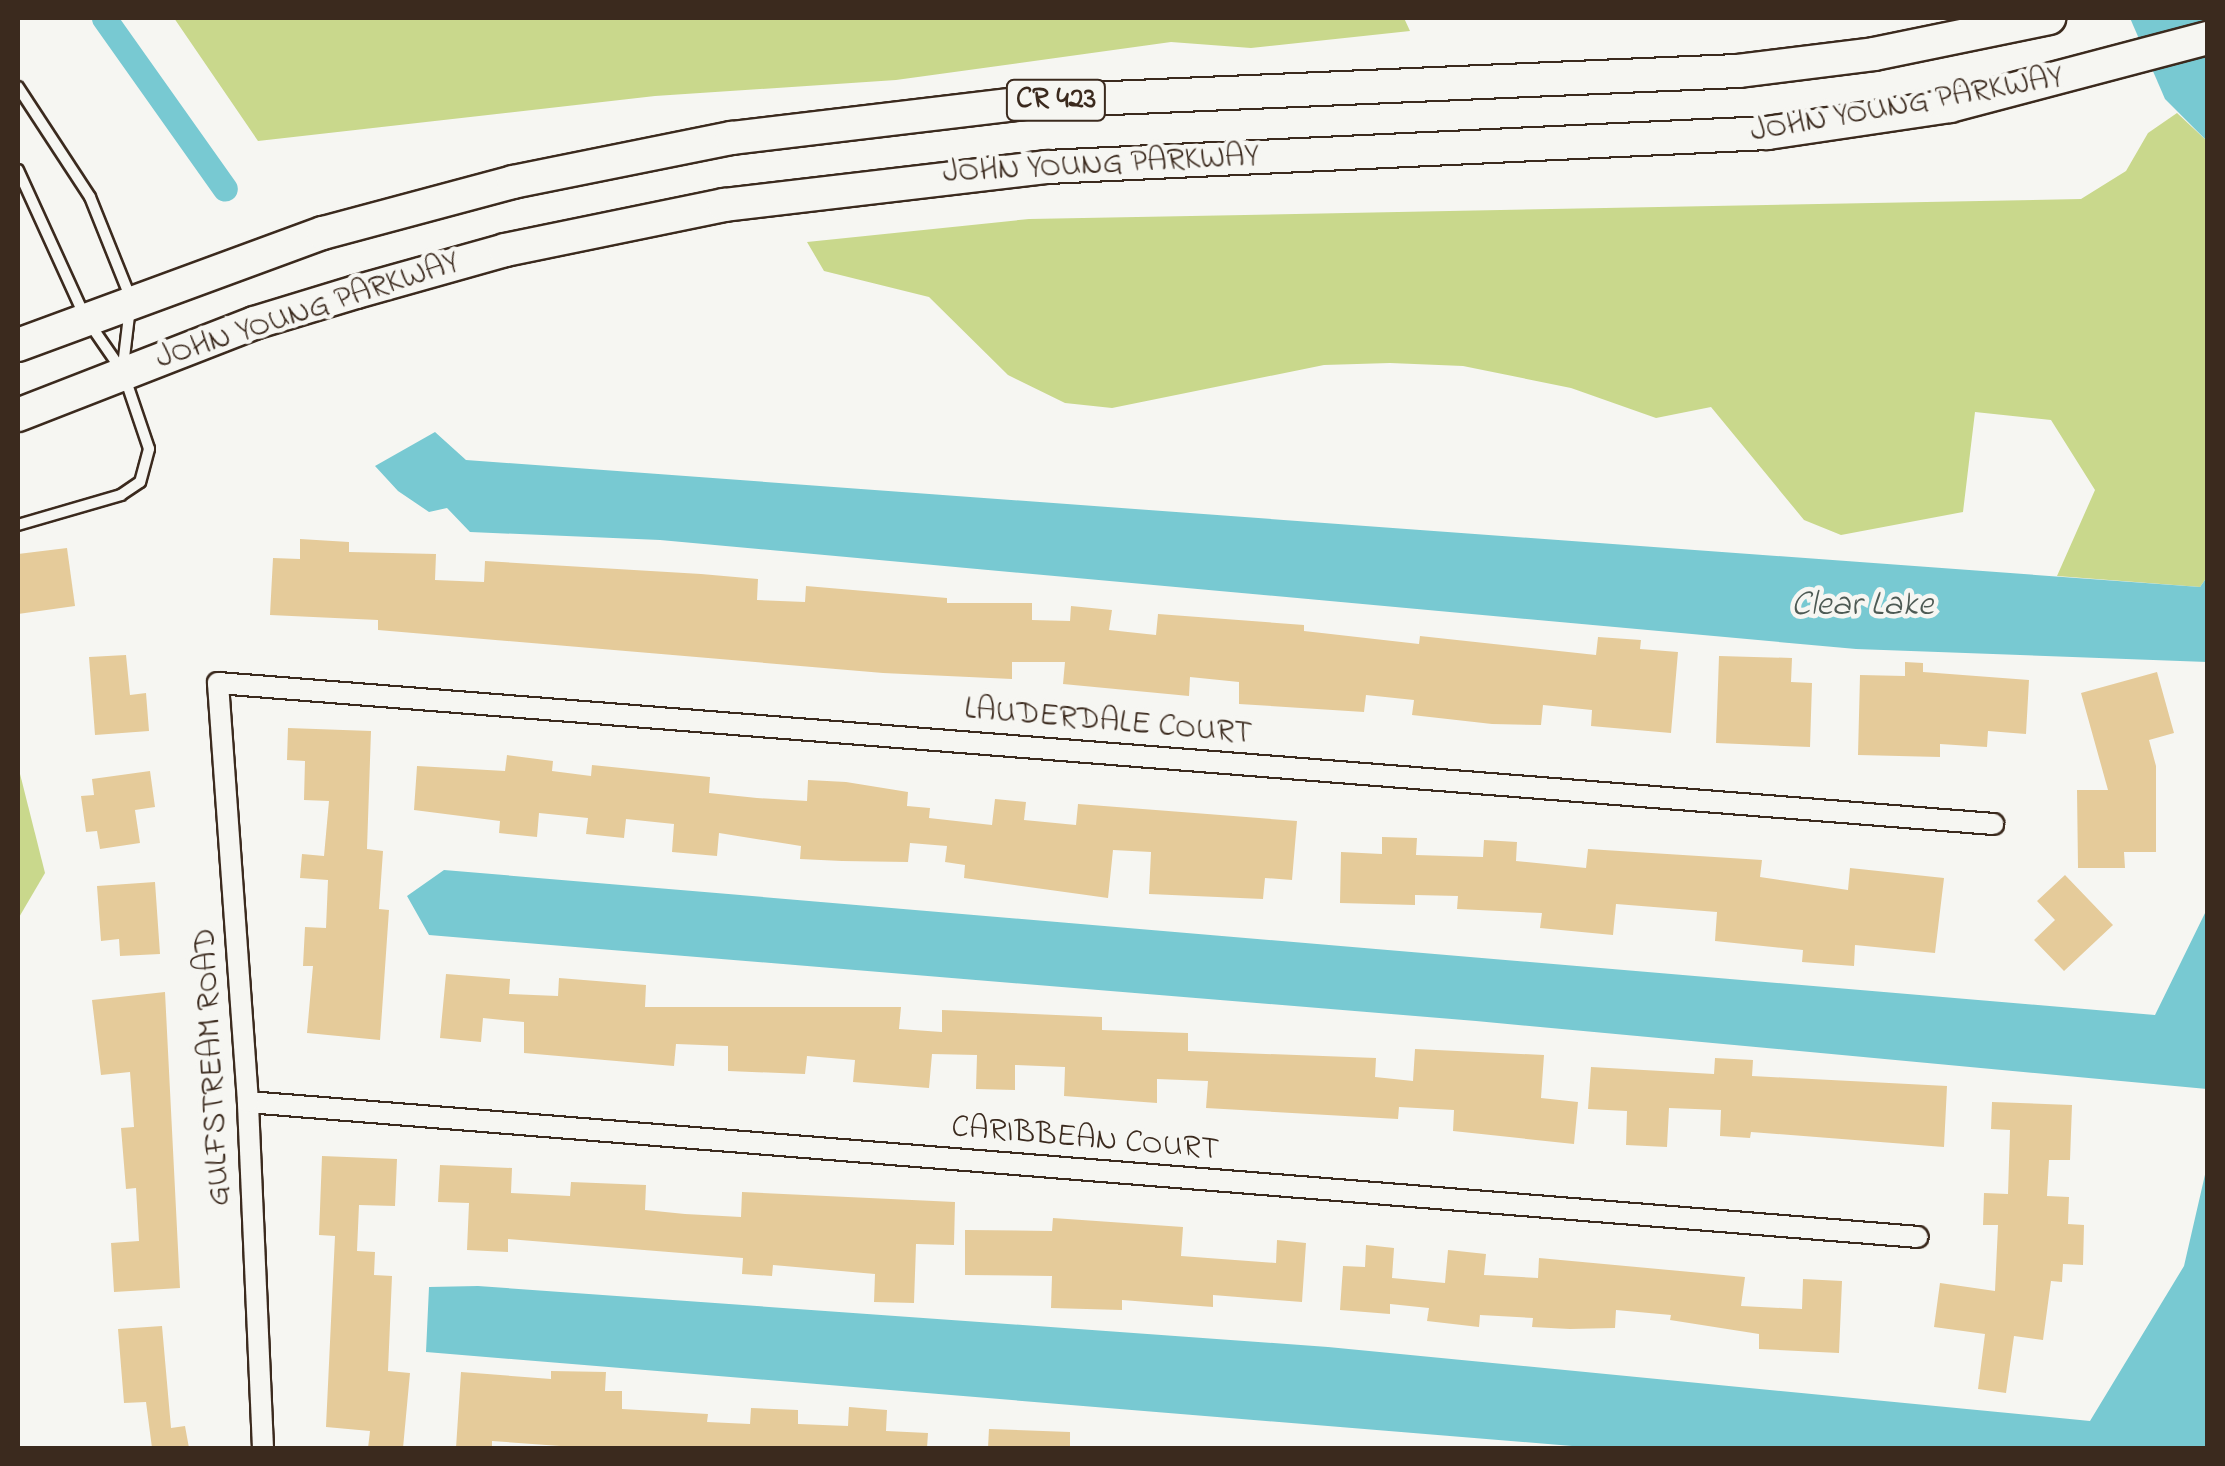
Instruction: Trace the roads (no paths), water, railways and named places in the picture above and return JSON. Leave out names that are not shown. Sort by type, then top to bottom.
[{"type":"main road","name":"JOHN YOUNG PARKWAY","points":[[18,345],[132,300],[323,234],[513,182],[824,124],[1042,101],[1738,72],[1874,54],[2048,18]]},
{"type":"main road","name":"JOHN YOUNG PARKWAY","points":[[18,415],[254,323],[505,250],[822,189],[1047,166],[1767,134],[1950,106],[2085,75],[2208,38]]},
{"type":"street","name":"LAUDERDALE COURT","points":[[218,682],[1993,824]]},
{"type":"street","name":"GULFSTREAM ROAD","points":[[218,682],[248,1102],[263,1448]]},
{"type":"street","name":"CARIBBEAN COURT","points":[[248,1102],[1918,1237]]},
{"type":"lane","points":[[18,88],[90,197],[132,300],[122,372]]},
{"type":"lane","points":[[18,170],[86,317],[122,372],[149,449],[140,482],[121,494],[18,525]]},
{"type":"water","points":[[2130,18],[2207,18],[2207,141],[2165,99]]},
{"type":"water","name":"Clear Lake","points":[[435,432],[466,460],[2200,587],[2207,577],[2207,662],[1856,649],[660,540],[470,532],[447,508],[429,512],[398,491],[375,466]]},
{"type":"water","points":[[444,870],[2155,1015],[2207,909],[2207,1089],[1476,1021],[429,935],[407,896]]},
{"type":"water","points":[[2207,1166],[2207,1448],[1596,1448],[426,1352],[429,1287],[478,1286],[1328,1347],[2090,1421],[2184,1266]]},
{"type":"waterway","points":[[104,18],[225,189]]}]
